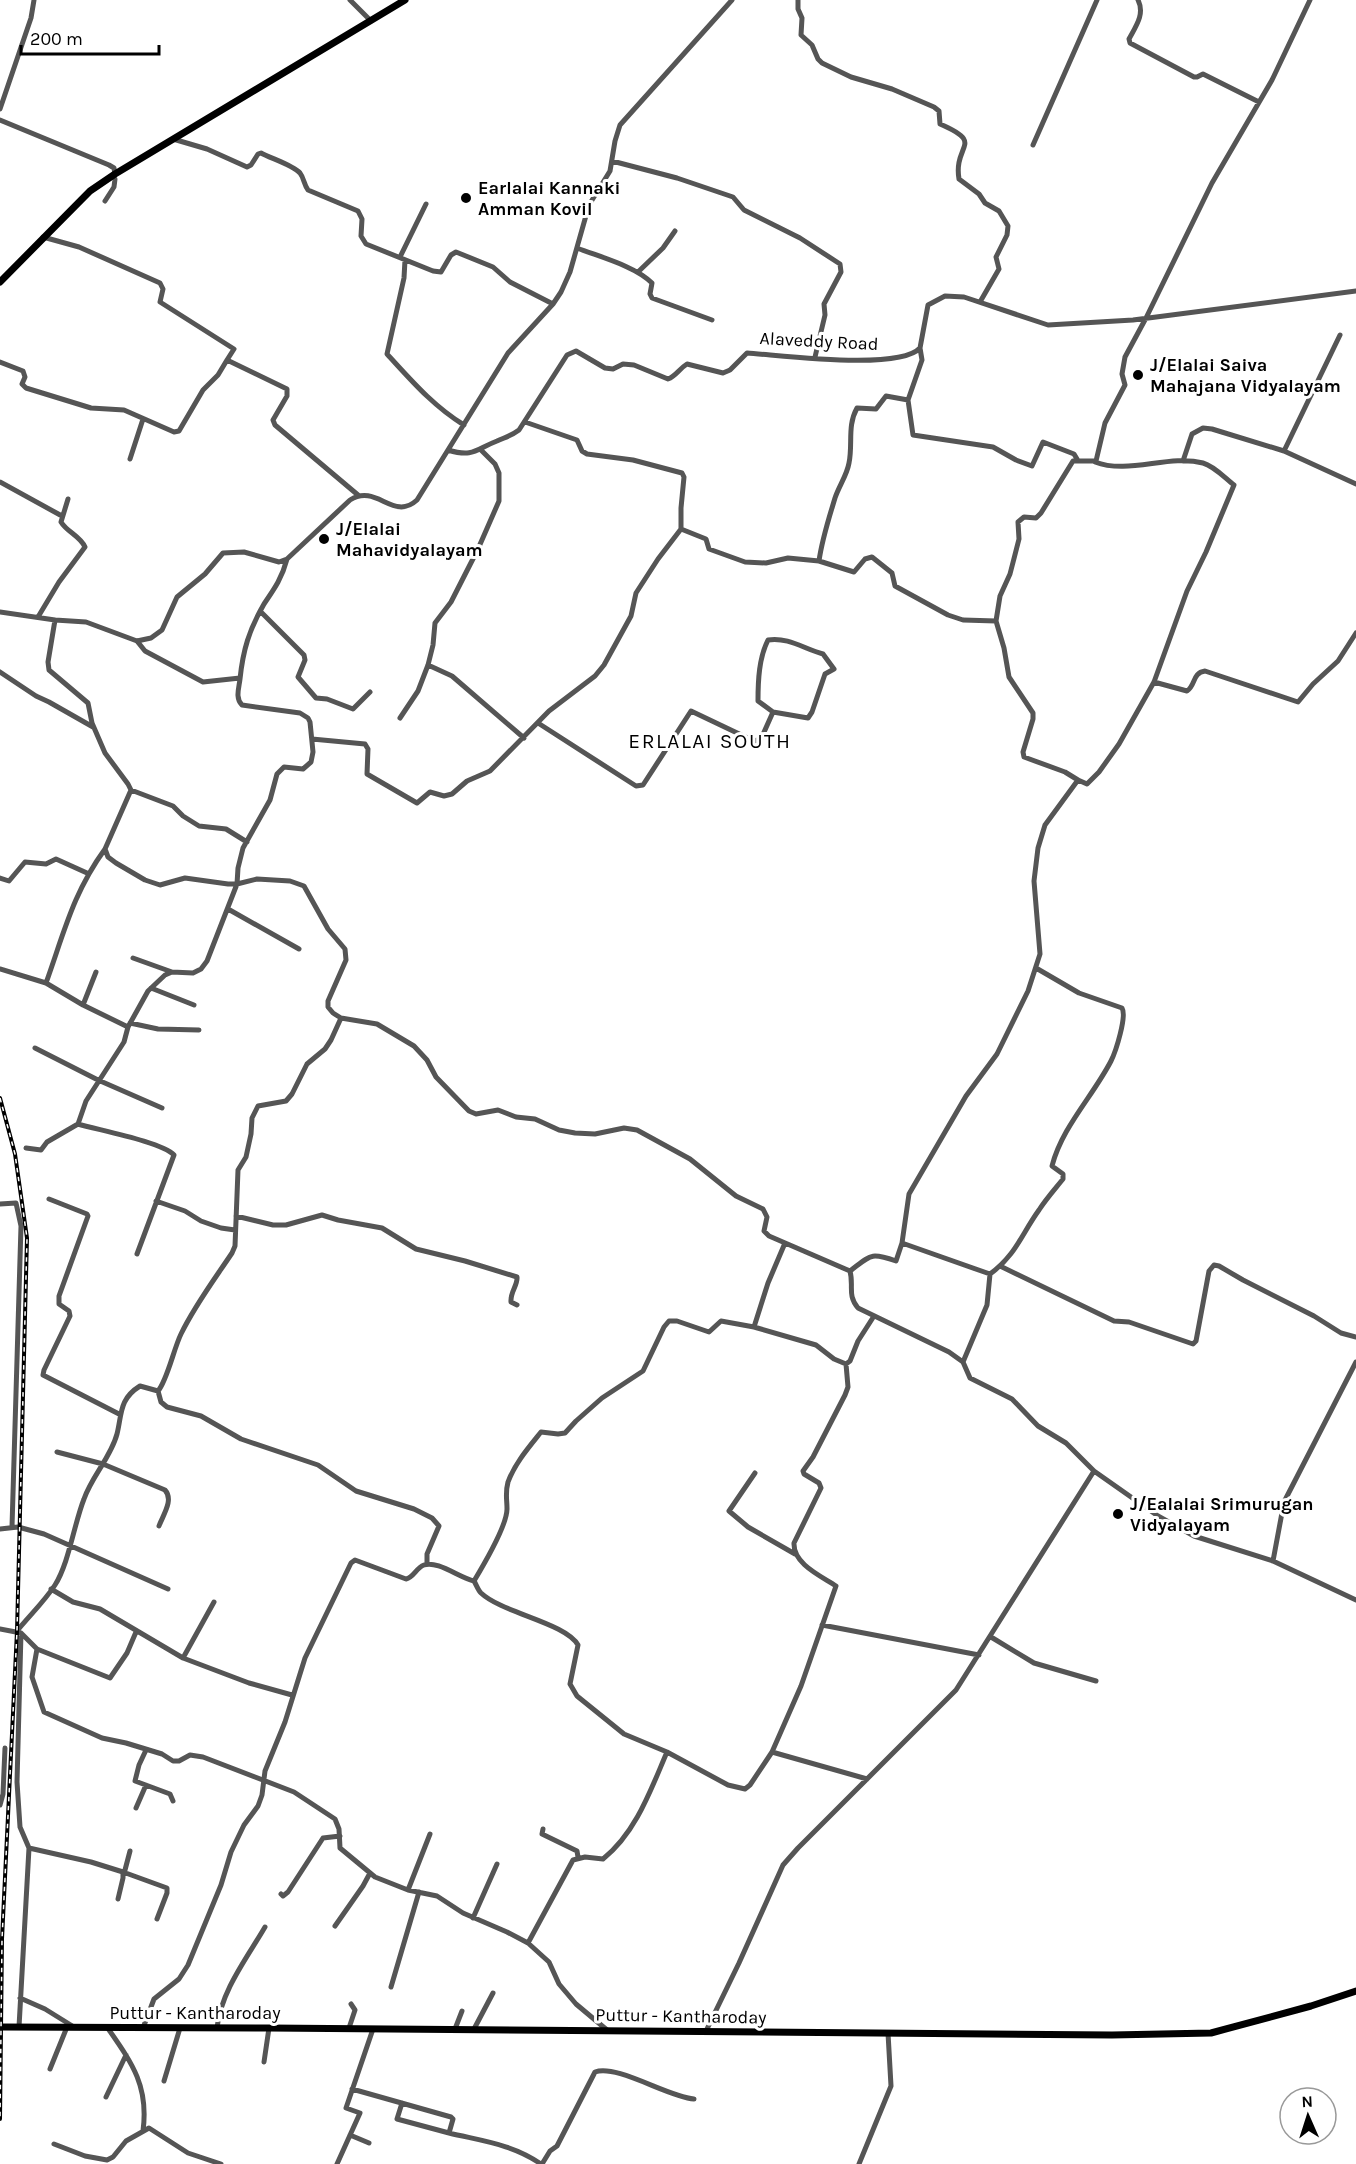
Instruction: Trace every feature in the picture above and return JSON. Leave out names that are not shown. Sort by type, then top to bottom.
[{"type":"main road","points":[[0,282],[90,191],[405,0]]},
{"type":"main road","name":"Puttur - Kantharoday","points":[[0,2027],[1112,2035],[1211,2033],[1311,2006],[1356,1991]]},
{"type":"street","points":[[0,109],[31,18],[34,0]]},
{"type":"street","points":[[350,0],[371,21]]},
{"type":"street","points":[[2,611],[55,620],[86,622],[137,640],[151,638],[162,630],[174,600],[205,574],[223,554],[244,552],[279,562],[287,559],[358,495],[367,495],[405,508],[417,500],[508,353],[553,304],[570,272],[589,205],[606,180],[620,125],[732,0]]},
{"type":"street","points":[[798,0],[798,9],[802,18],[801,35],[812,45],[822,63],[851,77],[892,89],[933,107],[939,111],[940,124],[964,137],[966,143],[957,169],[959,180],[979,194],[985,203],[999,211],[1008,226],[1007,235],[996,257],[999,269],[980,302]]},
{"type":"street","points":[[1033,146],[1097,0]]},
{"type":"street","points":[[1138,0],[1141,6],[1139,21],[1129,39],[1130,44],[1194,77],[1203,74],[1259,102]]},
{"type":"street","points":[[1095,462],[1105,423],[1125,385],[1122,374],[1125,357],[1212,183],[1272,80],[1310,0]]},
{"type":"street","points":[[0,120],[114,168],[115,183],[105,201]]},
{"type":"street","points":[[173,139],[207,149],[247,167],[261,153],[296,170],[302,175],[303,184],[308,190],[358,211],[362,219],[361,236],[366,244],[432,271],[441,272],[451,255],[456,252],[487,264],[500,271],[510,282],[553,304]]},
{"type":"street","points":[[612,161],[677,178],[733,197],[740,207],[801,238],[840,264],[841,272],[824,304],[825,315],[815,357]]},
{"type":"street","points":[[426,204],[402,259],[404,278],[387,354],[427,398],[448,416],[464,425]]},
{"type":"street","points":[[638,272],[663,248],[675,231]]},
{"type":"street","points":[[0,362],[23,371],[25,377],[22,384],[26,388],[91,408],[123,410],[174,432],[179,430],[203,390],[218,375],[234,349],[160,302],[163,289],[160,283],[79,247],[43,237]]},
{"type":"street","points":[[577,248],[638,272],[652,283],[650,294],[652,298],[712,320]]},
{"type":"street","points":[[1077,459],[1074,454],[1043,442],[1032,466],[993,447],[913,435],[908,400],[922,360],[920,348],[928,305],[945,296],[964,297],[1048,325],[1184,315],[1356,291]]},
{"type":"street","points":[[1284,451],[1340,335]]},
{"type":"street","name":"Alaveddy Road","points":[[448,450],[471,453],[510,437],[525,422],[567,355],[576,351],[605,368],[613,369],[622,364],[634,365],[668,380],[675,377],[680,368],[687,364],[723,373],[730,370],[747,353],[868,361],[899,358],[916,352],[920,348]]},
{"type":"street","points":[[227,360],[287,389],[287,396],[273,420],[275,425],[358,495]]},
{"type":"street","points":[[819,561],[821,544],[835,498],[849,464],[852,416],[856,408],[876,409],[886,396],[908,400]]},
{"type":"street","points":[[130,459],[143,419]]},
{"type":"street","points":[[312,739],[365,744],[368,749],[367,774],[417,802],[430,792],[444,796],[452,794],[467,781],[490,771],[549,711],[595,676],[604,665],[631,616],[636,593],[663,551],[681,529],[684,477],[682,473],[633,460],[587,454],[582,452],[577,440],[525,422]]},
{"type":"street","points":[[1183,460],[1192,434],[1203,428],[1212,429],[1284,451],[1356,484]]},
{"type":"street","points":[[400,718],[418,691],[428,665],[435,623],[452,602],[499,501],[499,473],[495,464],[481,450]]},
{"type":"street","points":[[1077,459],[1095,462],[1108,466],[1183,460],[1206,464],[1234,485],[1187,591],[1154,682],[1119,744],[1100,772],[1087,783],[1024,756],[1033,713],[1009,677],[996,621],[1000,596],[1010,574],[1019,539],[1018,522],[1024,517],[1036,518],[1041,513],[1073,461],[1077,459]]},
{"type":"street","points":[[0,482],[62,516]]},
{"type":"street","points":[[38,617],[59,582],[85,547],[81,540],[61,522],[68,499]]},
{"type":"street","points":[[681,529],[706,540],[709,549],[746,562],[766,563],[788,558],[819,561],[854,572],[865,559],[872,557],[892,573],[895,586],[948,615],[963,620],[996,621]]},
{"type":"street","points":[[133,958],[172,972],[193,973],[201,969],[207,961],[237,884],[240,857],[270,800],[279,770],[284,767],[303,769],[311,762],[313,752],[308,718],[300,713],[242,705],[237,697],[243,652],[261,612],[282,576],[287,559]]},
{"type":"street","points":[[261,612],[304,655],[305,660],[298,677],[316,699],[327,699],[352,709],[370,692]]},
{"type":"street","points":[[46,983],[63,928],[87,873],[105,849],[130,790],[105,753],[93,727],[88,703],[49,670],[48,662],[55,620]]},
{"type":"street","points":[[1154,682],[1187,691],[1196,675],[1205,671],[1298,702],[1313,684],[1338,661],[1356,633]]},
{"type":"street","points":[[768,639],[800,644],[823,654],[834,669],[825,674],[808,718],[773,712],[758,700],[760,664],[768,639]]},
{"type":"street","points":[[137,640],[145,651],[203,682],[240,678]]},
{"type":"street","points":[[428,665],[452,676],[524,738]]},
{"type":"street","points":[[0,672],[36,696],[93,727]]},
{"type":"street","points":[[538,723],[614,773],[639,786],[643,785],[691,711],[754,741],[761,739],[773,712]]},
{"type":"street","points":[[850,1272],[869,1256],[879,1255],[896,1261],[902,1243],[909,1194],[966,1096],[998,1054],[1028,991],[1040,954],[1034,880],[1038,848],[1045,825],[1078,780]]},
{"type":"street","points":[[130,790],[173,806],[183,816],[199,826],[226,829],[247,842]]},
{"type":"street","points":[[105,849],[108,857],[116,863],[145,880],[160,885],[184,878],[237,884],[257,879],[290,881],[304,886],[328,929],[347,953],[328,1001],[328,1007],[341,1018],[377,1024],[414,1046],[427,1060],[436,1077],[469,1111],[476,1114],[498,1110],[516,1117],[535,1119],[559,1130],[575,1133],[595,1134],[624,1128],[637,1130],[690,1159],[736,1196],[763,1209],[767,1217],[764,1231],[785,1244],[850,1272]]},
{"type":"street","points":[[0,878],[9,881],[25,862],[46,864],[56,859],[87,873]]},
{"type":"street","points":[[228,909],[299,950]]},
{"type":"street","points":[[963,1362],[987,1305],[990,1274],[1015,1250],[1039,1209],[1063,1179],[1063,1174],[1052,1166],[1055,1155],[1112,1059],[1125,1015],[1122,1008],[1079,993],[1035,968]]},
{"type":"street","points":[[0,969],[46,983],[83,1005],[129,1025],[158,1029],[198,1030]]},
{"type":"street","points":[[83,1005],[96,972]]},
{"type":"street","points":[[26,1148],[41,1149],[47,1142],[78,1124],[86,1101],[124,1042],[129,1025],[151,988],[172,972]]},
{"type":"street","points":[[151,988],[194,1005]]},
{"type":"street","points":[[158,1391],[163,1386],[172,1353],[181,1334],[235,1246],[238,1170],[246,1157],[252,1118],[258,1106],[286,1101],[307,1064],[325,1049],[331,1040],[341,1018]]},
{"type":"street","points":[[35,1048],[98,1080],[162,1108]]},
{"type":"street","points":[[78,1124],[158,1145],[174,1155],[137,1254]]},
{"type":"street","points":[[49,1199],[88,1216],[58,1302],[61,1307],[69,1311],[70,1316],[43,1375],[119,1414]]},
{"type":"street","points":[[156,1201],[185,1211],[201,1221],[236,1230]]},
{"type":"street","points":[[0,1204],[16,1203],[21,1226],[12,1527]]},
{"type":"street","points":[[236,1216],[286,1225],[322,1215],[382,1228],[416,1249],[517,1277],[517,1283],[511,1295],[512,1302],[517,1305]]},
{"type":"street","points":[[902,1243],[990,1274]]},
{"type":"street","points":[[754,1327],[768,1283],[785,1244]]},
{"type":"street","points":[[1000,1266],[1114,1321],[1129,1322],[1193,1344],[1196,1341],[1209,1271],[1214,1265],[1314,1316],[1341,1333],[1356,1337]]},
{"type":"street","points":[[850,1272],[852,1279],[850,1295],[852,1302],[858,1308],[949,1352],[963,1362],[970,1378],[1012,1400],[1038,1426],[1065,1443],[1094,1471],[1158,1516],[1194,1536],[1273,1561],[1356,1600]]},
{"type":"street","points":[[795,1554],[794,1543],[821,1488],[819,1483],[803,1471],[813,1457],[848,1387],[846,1364],[874,1316]]},
{"type":"street","points":[[474,1581],[504,1520],[507,1509],[505,1494],[508,1481],[541,1432],[565,1433],[602,1398],[643,1371],[669,1321],[677,1321],[709,1332],[721,1321],[754,1327],[816,1345],[834,1359],[846,1364]]},
{"type":"street","points":[[1273,1561],[1284,1503],[1356,1362]]},
{"type":"street","points":[[19,2027],[29,1848],[20,1827],[17,1782],[19,1632],[55,1584],[84,1498],[117,1434],[119,1414],[128,1397],[140,1386],[158,1391]]},
{"type":"street","points":[[158,1391],[161,1402],[166,1407],[201,1416],[241,1438],[318,1466],[356,1491],[414,1509],[432,1518],[439,1526],[427,1554],[427,1564]]},
{"type":"street","points":[[57,1452],[103,1464],[165,1490],[170,1499],[159,1526]]},
{"type":"street","points":[[706,2031],[783,1865],[956,1690],[1094,1471]]},
{"type":"street","points":[[143,2028],[154,1999],[179,1979],[188,1965],[221,1885],[231,1852],[244,1825],[258,1806],[262,1795],[262,1780],[285,1722],[305,1658],[351,1563],[355,1560],[406,1579],[411,1578],[420,1566],[427,1564],[444,1568],[464,1579],[474,1581],[481,1593],[509,1608],[575,1638],[578,1645],[570,1684],[577,1696],[624,1734],[667,1752],[728,1785],[745,1789],[772,1752],[801,1686],[836,1586],[801,1562],[795,1554],[748,1527],[729,1511],[755,1473]]},
{"type":"street","points":[[0,1529],[12,1527],[44,1534],[168,1589]]},
{"type":"street","points":[[51,1589],[73,1602],[100,1609],[183,1659],[249,1683],[292,1695]]},
{"type":"street","points":[[183,1659],[214,1602]]},
{"type":"street","points":[[822,1625],[979,1655]]},
{"type":"street","points":[[0,1629],[19,1632],[37,1648],[110,1678],[127,1653],[136,1632]]},
{"type":"street","points":[[991,1636],[1034,1663],[1096,1681]]},
{"type":"street","points":[[37,1648],[32,1677],[44,1712],[102,1738],[162,1754],[173,1761],[179,1761],[190,1755],[203,1757],[294,1792],[335,1819],[340,1836],[340,1848],[375,1877],[408,1890],[436,1896],[463,1913],[528,1943],[549,1962],[559,1984],[576,2004],[606,2031]]},
{"type":"street","points":[[0,1804],[3,1794],[5,1748]]},
{"type":"street","points":[[146,1750],[135,1781],[170,1794],[173,1801]]},
{"type":"street","points":[[528,1943],[573,1860],[578,1857],[603,1859],[624,1836],[644,1806],[667,1752]]},
{"type":"street","points":[[772,1752],[867,1779]]},
{"type":"street","points":[[136,1808],[146,1785]]},
{"type":"street","points":[[543,1829],[542,1834],[577,1851],[578,1857]]},
{"type":"street","points":[[408,1890],[430,1834]]},
{"type":"street","points":[[280,1894],[283,1896],[288,1892],[323,1838],[340,1836]]},
{"type":"street","points":[[29,1848],[91,1862],[167,1888],[157,1919]]},
{"type":"street","points":[[118,1899],[130,1851]]},
{"type":"street","points":[[474,1918],[497,1864]]},
{"type":"street","points":[[335,1926],[370,1873]]},
{"type":"street","points":[[391,1987],[419,1892]]},
{"type":"street","points":[[217,2028],[218,2017],[228,1992],[265,1927]]},
{"type":"street","points":[[474,2029],[493,1993]]},
{"type":"street","points":[[20,1998],[45,2009],[71,2027],[50,2069]]},
{"type":"street","points":[[349,2028],[355,2010],[351,2004]]},
{"type":"street","points":[[455,2029],[462,2011]]},
{"type":"street","points":[[107,2028],[135,2070],[143,2096],[145,2117],[143,2131]]},
{"type":"street","points":[[164,2081],[180,2028]]},
{"type":"street","points":[[264,2062],[269,2028]]},
{"type":"street","points":[[337,2164],[360,2113],[346,2108],[373,2029]]},
{"type":"street","points":[[859,2164],[891,2086],[888,2033]]},
{"type":"street","points":[[106,2097],[126,2055]]},
{"type":"street","points":[[402,2103],[397,2119],[516,2150],[542,2164],[550,2151],[557,2146],[595,2072],[601,2070],[629,2077],[682,2098],[694,2099]]},
{"type":"street","points":[[352,2089],[451,2118],[453,2119],[448,2133]]},
{"type":"street","points":[[54,2144],[85,2156],[107,2160],[113,2157],[126,2140],[149,2128],[188,2153],[221,2164]]},
{"type":"street","points":[[350,2135],[369,2143]]},
{"type":"railway","points":[[0,1098],[15,1154],[27,1238],[17,1631],[2,1939],[0,2119]]},
{"type":"place","name":"Earlalai Kannaki Amman Kovil","points":[[466,198]]},
{"type":"place","name":"J/Elalai Saiva Mahajana Vidyalayam","points":[[1138,375]]},
{"type":"place","name":"J/Elalai Mahavidyalayam","points":[[324,539]]},
{"type":"place","name":"J/Ealalai Srimurugan Vidyalayam","points":[[1118,1514]]},
{"type":"district","name":"ERLALAI SOUTH","points":[[710,741]]}]
